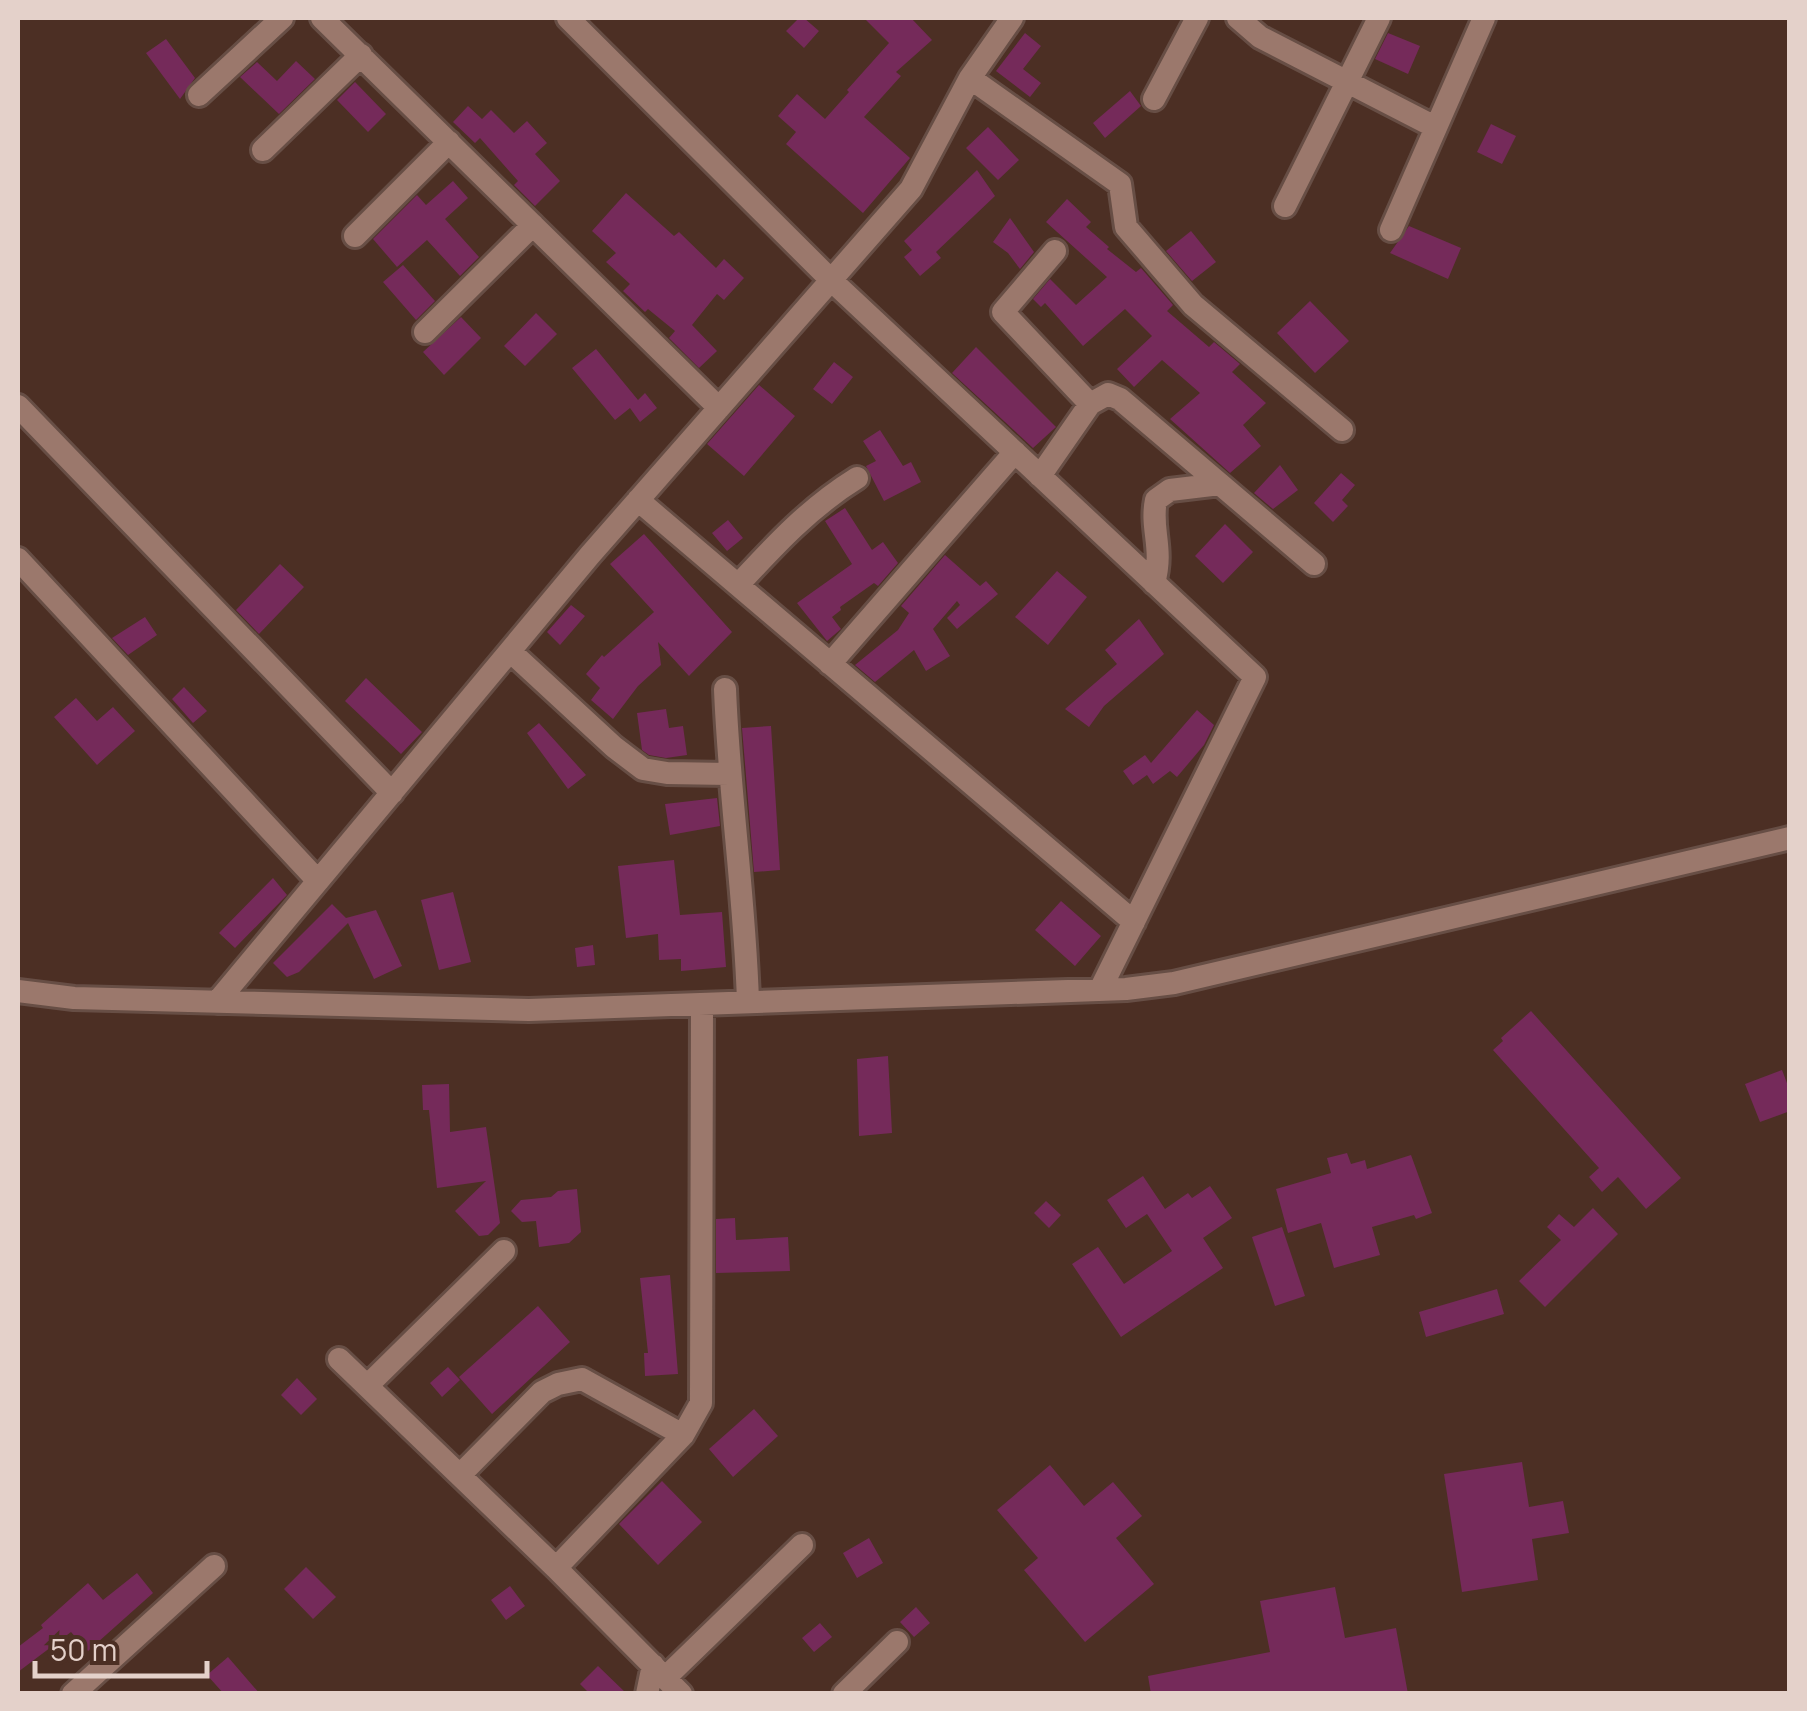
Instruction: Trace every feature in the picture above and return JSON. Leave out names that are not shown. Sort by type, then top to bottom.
[{"type":"street","points":[[199,94],[282,18]]},
{"type":"street","points":[[568,18],[831,280],[1255,677],[1100,990]]},
{"type":"street","points":[[217,1002],[638,500],[911,189],[970,78],[1012,18]]},
{"type":"street","points":[[1154,99],[1197,18]]},
{"type":"street","points":[[1238,18],[1260,37],[1436,127]]},
{"type":"street","points":[[1284,206],[1380,18]]},
{"type":"street","points":[[1391,230],[1484,18]]},
{"type":"street","points":[[329,20],[719,408]]},
{"type":"street","points":[[262,150],[361,55]]},
{"type":"street","points":[[970,78],[1120,184],[1126,227],[1193,305],[1342,430]]},
{"type":"street","points":[[354,236],[449,142]]},
{"type":"street","points":[[425,332],[533,225]]},
{"type":"street","points":[[1055,251],[1003,312],[1090,404]]},
{"type":"street","points":[[1040,476],[1090,404],[1108,394],[1120,399],[1314,564]]},
{"type":"street","points":[[18,406],[392,793]]},
{"type":"street","points":[[830,664],[1015,452]]},
{"type":"street","points":[[738,585],[794,524],[856,478]]},
{"type":"street","points":[[1154,582],[1160,555],[1153,513],[1156,500],[1170,490],[1220,484]]},
{"type":"street","points":[[638,500],[1134,922]]},
{"type":"street","points":[[18,559],[318,881]]},
{"type":"street","points":[[510,651],[643,769],[728,774]]},
{"type":"street","points":[[725,690],[728,774],[746,938],[748,1002]]},
{"type":"street","points":[[18,991],[74,998],[529,1010],[1100,990],[1174,984],[1790,838]]},
{"type":"street","points":[[556,1568],[683,1434],[701,1403],[702,1004]]},
{"type":"street","points":[[367,1386],[504,1251]]},
{"type":"street","points":[[339,1359],[667,1679]]},
{"type":"street","points":[[460,1475],[542,1392],[582,1379],[683,1434]]},
{"type":"street","points":[[646,1694],[667,1679],[802,1545]]},
{"type":"street","points":[[73,1694],[214,1566]]},
{"type":"street","points":[[844,1694],[897,1642]]},
{"type":"building","points":[[799,18],[819,31],[804,48],[786,31]]},
{"type":"building","points":[[864,18],[911,18],[932,40],[896,72],[901,76],[864,117],[910,158],[863,213],[786,144],[796,132],[778,116],[797,94],[825,119],[849,92],[889,43]]},
{"type":"building","points":[[1025,33],[1041,46],[1023,69],[1041,83],[1030,97],[996,71]]},
{"type":"building","points":[[1388,33],[1420,46],[1408,74],[1375,59]]},
{"type":"building","points":[[166,39],[195,78],[180,99],[146,53]]},
{"type":"building","points":[[296,61],[315,79],[279,114],[240,77],[257,62],[277,81]]},
{"type":"building","points":[[355,82],[386,114],[368,132],[337,100]]},
{"type":"building","points":[[1130,91],[1141,106],[1105,138],[1093,123]]},
{"type":"building","points":[[468,106],[482,119],[491,110],[514,133],[527,121],[547,143],[535,154],[560,181],[535,206],[514,185],[518,181],[480,138],[475,143],[453,122]]},
{"type":"building","points":[[1491,124],[1516,136],[1502,164],[1477,152]]},
{"type":"building","points":[[988,127],[1019,160],[998,180],[966,148]]},
{"type":"building","points":[[977,170],[995,196],[936,252],[941,258],[920,276],[904,257],[912,250],[904,241]]},
{"type":"building","points":[[453,181],[468,198],[445,219],[479,257],[460,276],[427,240],[397,267],[373,239],[417,195],[426,205]]},
{"type":"building","points":[[626,193],[674,236],[679,232],[716,268],[724,259],[744,278],[724,300],[717,294],[692,325],[717,351],[699,368],[669,338],[675,331],[648,309],[645,312],[623,291],[630,284],[606,262],[616,253],[592,231]]},
{"type":"building","points":[[1067,199],[1091,222],[1086,227],[1107,249],[1136,272],[1141,268],[1173,305],[1167,311],[1209,347],[1214,342],[1240,364],[1232,372],[1266,403],[1243,425],[1261,446],[1230,473],[1170,419],[1200,393],[1162,360],[1134,387],[1117,369],[1152,336],[1125,309],[1083,346],[1045,303],[1041,307],[1033,299],[1050,279],[1076,305],[1107,277],[1046,222]]},
{"type":"building","points":[[1010,218],[1034,252],[1020,269],[993,242]]},
{"type":"building","points":[[1409,226],[1461,248],[1448,279],[1390,253]]},
{"type":"building","points":[[1191,231],[1216,262],[1192,281],[1166,251]]},
{"type":"building","points":[[403,265],[435,301],[416,320],[383,282]]},
{"type":"building","points":[[1310,301],[1349,341],[1315,373],[1277,333]]},
{"type":"building","points":[[536,313],[557,334],[525,366],[504,346]]},
{"type":"building","points":[[461,317],[481,338],[444,375],[423,352]]},
{"type":"building","points":[[976,347],[1056,427],[1033,448],[952,373]]},
{"type":"building","points":[[596,349],[638,400],[645,393],[657,408],[640,422],[630,408],[615,420],[572,368]]},
{"type":"building","points":[[834,362],[853,377],[832,404],[813,389]]},
{"type":"building","points":[[759,385],[795,416],[744,476],[707,444]]},
{"type":"building","points":[[880,430],[903,466],[911,462],[921,482],[884,501],[866,466],[876,461],[863,441]]},
{"type":"building","points":[[1280,465],[1298,490],[1273,509],[1254,493]]},
{"type":"building","points":[[1341,473],[1355,485],[1342,500],[1348,506],[1333,522],[1314,503]]},
{"type":"building","points":[[845,508],[872,550],[883,542],[898,563],[878,586],[874,583],[840,607],[832,617],[841,629],[827,641],[797,603],[852,564],[825,521]]},
{"type":"building","points":[[728,520],[743,538],[727,551],[712,533]]},
{"type":"building","points":[[1225,524],[1253,552],[1223,583],[1195,556]]},
{"type":"building","points":[[644,534],[732,632],[689,676],[658,642],[661,665],[638,686],[613,719],[591,700],[600,688],[586,674],[602,655],[654,612],[610,564]]},
{"type":"building","points":[[945,555],[980,586],[986,581],[998,594],[957,629],[947,618],[960,605],[957,601],[933,629],[950,656],[926,671],[914,650],[875,682],[855,665],[898,630],[909,613],[901,606]]},
{"type":"building","points":[[280,564],[304,587],[259,634],[236,610]]},
{"type":"building","points":[[1057,571],[1087,597],[1048,645],[1015,617]]},
{"type":"building","points":[[571,605],[585,616],[560,645],[547,632]]},
{"type":"building","points":[[145,617],[157,635],[128,655],[112,638]]},
{"type":"building","points":[[1139,619],[1164,654],[1104,706],[1089,727],[1065,709],[1117,664],[1105,650]]},
{"type":"building","points":[[366,678],[422,732],[401,754],[345,701]]},
{"type":"building","points":[[184,687],[207,711],[193,723],[172,699]]},
{"type":"building","points":[[76,698],[97,721],[113,707],[135,731],[97,765],[54,717]]},
{"type":"building","points":[[666,709],[669,728],[683,726],[687,755],[666,758],[642,750],[637,713]]},
{"type":"building","points":[[1197,710],[1214,725],[1204,745],[1177,777],[1170,771],[1153,784],[1147,775],[1133,785],[1123,771],[1145,755],[1151,763]]},
{"type":"building","points":[[539,723],[586,775],[568,789],[527,733]]},
{"type":"building","points":[[771,726],[780,870],[754,872],[742,728]]},
{"type":"building","points":[[717,798],[720,826],[670,835],[665,804]]},
{"type":"building","points":[[674,860],[680,915],[722,912],[726,967],[681,971],[681,959],[659,960],[658,934],[626,938],[618,866]]},
{"type":"building","points":[[273,878],[287,895],[235,948],[219,933]]},
{"type":"building","points":[[453,892],[471,962],[439,970],[421,900]]},
{"type":"building","points":[[1061,901],[1101,936],[1075,966],[1035,930]]},
{"type":"building","points":[[332,904],[346,918],[376,910],[402,966],[374,979],[348,923],[299,972],[287,977],[273,963]]},
{"type":"building","points":[[593,945],[595,965],[577,967],[575,948]]},
{"type":"building","points":[[1531,1011],[1681,1178],[1646,1209],[1618,1177],[1602,1192],[1589,1177],[1599,1168],[1493,1050]]},
{"type":"building","points":[[888,1056],[892,1133],[859,1136],[857,1059]]},
{"type":"building","points":[[1782,1070],[1790,1091],[1790,1111],[1760,1122],[1745,1084]]},
{"type":"building","points":[[449,1084],[450,1132],[486,1127],[500,1223],[488,1235],[479,1236],[455,1211],[486,1181],[437,1188],[429,1110],[423,1110],[422,1085]]},
{"type":"building","points":[[1347,1153],[1351,1164],[1365,1160],[1367,1169],[1411,1155],[1432,1213],[1372,1227],[1380,1255],[1334,1268],[1321,1223],[1288,1233],[1276,1189],[1331,1173],[1327,1158]]},
{"type":"building","points":[[1143,1176],[1165,1209],[1188,1193],[1192,1198],[1210,1186],[1232,1218],[1203,1238],[1223,1268],[1121,1337],[1072,1264],[1098,1247],[1124,1284],[1172,1251],[1147,1214],[1126,1228],[1107,1200]]},
{"type":"building","points":[[577,1189],[581,1232],[569,1243],[539,1247],[536,1221],[522,1222],[511,1211],[521,1200]]},
{"type":"building","points":[[1046,1201],[1061,1215],[1049,1228],[1034,1213]]},
{"type":"building","points":[[1593,1208],[1618,1234],[1545,1307],[1519,1281],[1561,1240],[1547,1227],[1559,1214],[1574,1227]]},
{"type":"building","points":[[735,1218],[736,1240],[788,1237],[790,1271],[716,1273],[716,1219]]},
{"type":"building","points":[[1282,1227],[1305,1296],[1275,1306],[1252,1237]]},
{"type":"building","points":[[670,1275],[678,1374],[645,1376],[644,1353],[648,1353],[640,1278]]},
{"type":"building","points":[[1497,1289],[1504,1314],[1426,1337],[1419,1312]]},
{"type":"building","points":[[538,1306],[570,1342],[492,1414],[459,1377]]},
{"type":"building","points":[[448,1367],[460,1380],[442,1397],[430,1383]]},
{"type":"building","points":[[297,1378],[317,1399],[301,1415],[281,1395]]},
{"type":"building","points":[[754,1409],[778,1436],[733,1477],[709,1449]]},
{"type":"building","points":[[1522,1462],[1529,1507],[1563,1501],[1569,1533],[1532,1539],[1538,1580],[1462,1592],[1444,1474]]},
{"type":"building","points":[[1050,1465],[1084,1506],[1113,1482],[1142,1516],[1116,1538],[1154,1584],[1085,1642],[1024,1570],[1038,1558],[997,1510]]},
{"type":"building","points":[[662,1481],[702,1522],[658,1565],[619,1524]]},
{"type":"building","points":[[869,1538],[883,1563],[857,1578],[843,1553]]},
{"type":"building","points":[[306,1567],[336,1597],[313,1619],[284,1589]]},
{"type":"building","points":[[137,1573],[153,1593],[88,1651],[71,1632],[18,1672],[18,1647],[88,1583],[103,1600]]},
{"type":"building","points":[[510,1586],[525,1606],[506,1620],[491,1600]]},
{"type":"building","points":[[1335,1587],[1345,1638],[1396,1628],[1408,1694],[1151,1694],[1148,1676],[1270,1652],[1260,1601]]},
{"type":"building","points":[[916,1607],[930,1623],[914,1637],[900,1622]]},
{"type":"building","points":[[820,1623],[832,1637],[814,1652],[802,1638]]},
{"type":"building","points":[[228,1657],[260,1694],[224,1694],[207,1675]]},
{"type":"building","points":[[598,1666],[627,1694],[590,1694],[580,1684]]}]
